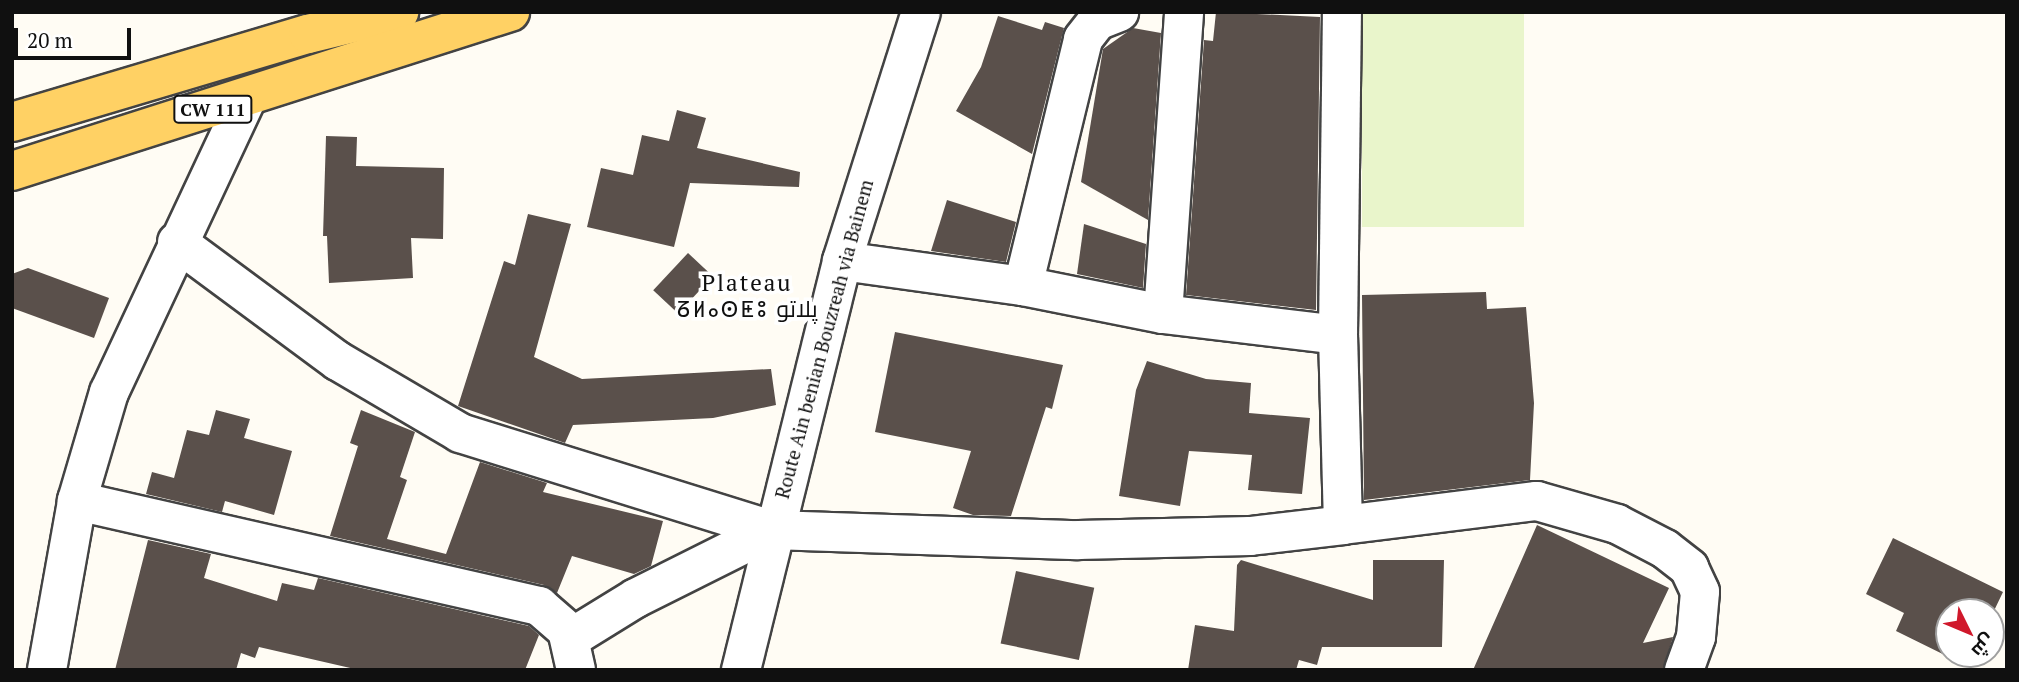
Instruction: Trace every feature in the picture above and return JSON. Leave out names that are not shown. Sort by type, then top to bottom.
[{"type":"main road","points":[[405,27],[510,12]]},
{"type":"main road","name":"CW 111","points":[[12,171],[247,98],[405,27]]},
{"type":"main road","name":"CW 111","points":[[12,122],[307,34],[405,27]]},
{"type":"street","name":"Route Ain benian Bouzreah via Bainem","points":[[741,670],[772,530],[842,261],[921,12]]},
{"type":"street","points":[[1023,286],[1083,39],[1097,21],[1119,12]]},
{"type":"street","points":[[1163,314],[1184,12]]},
{"type":"street","points":[[1342,12],[1338,335],[1343,525]]},
{"type":"street","points":[[47,670],[77,501],[109,392],[177,242],[247,98]]},
{"type":"street","points":[[177,242],[338,360],[460,433],[772,530],[1079,540],[1250,536],[1537,501],[1617,524],[1665,549],[1689,568],[1700,592],[1696,637],[1684,670]]},
{"type":"street","points":[[842,261],[1023,286],[1163,314],[1338,335]]},
{"type":"street","points":[[77,501],[521,601],[555,616],[573,654],[636,598],[772,530]]},
{"type":"green space","points":[[1362,12],[1524,12],[1524,227],[1362,227]]},
{"type":"building","points":[[1216,12],[1320,17],[1316,310],[1186,295],[1204,40],[1213,41]]},
{"type":"building","points":[[998,16],[1042,30],[1045,22],[1064,28],[1032,154],[956,111],[981,67]]},
{"type":"building","points":[[1133,28],[1161,33],[1148,220],[1081,182],[1103,49]]},
{"type":"building","points":[[677,110],[706,118],[697,148],[800,172],[799,187],[690,183],[674,247],[587,227],[601,168],[633,175],[642,135],[669,141]]},
{"type":"building","points":[[326,136],[357,137],[356,166],[444,168],[443,239],[411,238],[413,278],[329,283],[327,236],[323,236]]},
{"type":"building","points":[[947,200],[1016,222],[1006,262],[931,251]]},
{"type":"building","points":[[528,214],[571,224],[534,357],[582,379],[771,369],[776,405],[713,418],[573,425],[565,443],[458,406],[504,261],[515,265]]},
{"type":"building","points":[[1084,224],[1146,244],[1143,288],[1077,274]]},
{"type":"building","points":[[688,253],[713,276],[678,313],[653,290]]},
{"type":"building","points":[[28,268],[109,298],[94,338],[12,308],[12,274]]},
{"type":"building","points":[[1486,292],[1487,309],[1526,307],[1534,403],[1530,480],[1364,500],[1362,295]]},
{"type":"building","points":[[895,332],[1063,365],[1052,409],[1046,407],[1011,516],[973,515],[953,508],[971,451],[875,432]]},
{"type":"building","points":[[1147,361],[1206,379],[1251,383],[1249,413],[1310,418],[1302,494],[1248,490],[1252,455],[1189,451],[1180,506],[1119,496],[1136,390]]},
{"type":"building","points":[[216,410],[250,419],[244,438],[292,451],[274,515],[225,501],[222,512],[146,494],[152,472],[174,478],[187,430],[209,435]]},
{"type":"building","points":[[361,410],[415,432],[400,477],[407,480],[387,539],[446,554],[480,462],[547,483],[543,492],[663,521],[651,566],[634,574],[572,556],[557,593],[544,585],[330,536],[358,446],[350,443]]},
{"type":"building","points":[[1537,525],[1669,588],[1643,643],[1673,637],[1663,670],[1473,670]]},
{"type":"building","points":[[1893,538],[2003,592],[2000,598],[1935,598],[1935,650],[1896,631],[1904,613],[1866,594]]},
{"type":"building","points":[[148,540],[211,554],[204,578],[277,601],[282,583],[314,590],[318,578],[529,626],[539,635],[525,670],[359,670],[259,647],[255,658],[241,653],[236,670],[115,670]]},
{"type":"building","points":[[1241,560],[1373,600],[1373,560],[1444,560],[1442,647],[1322,647],[1317,665],[1299,660],[1296,670],[1188,670],[1195,625],[1234,631],[1237,565]]},
{"type":"building","points":[[1016,571],[1094,588],[1079,660],[1001,643]]},
{"type":"district","name":"Plateau ⵒⵍⴰⵙⵟⵓ پلاتو","points":[[747,296]]}]
